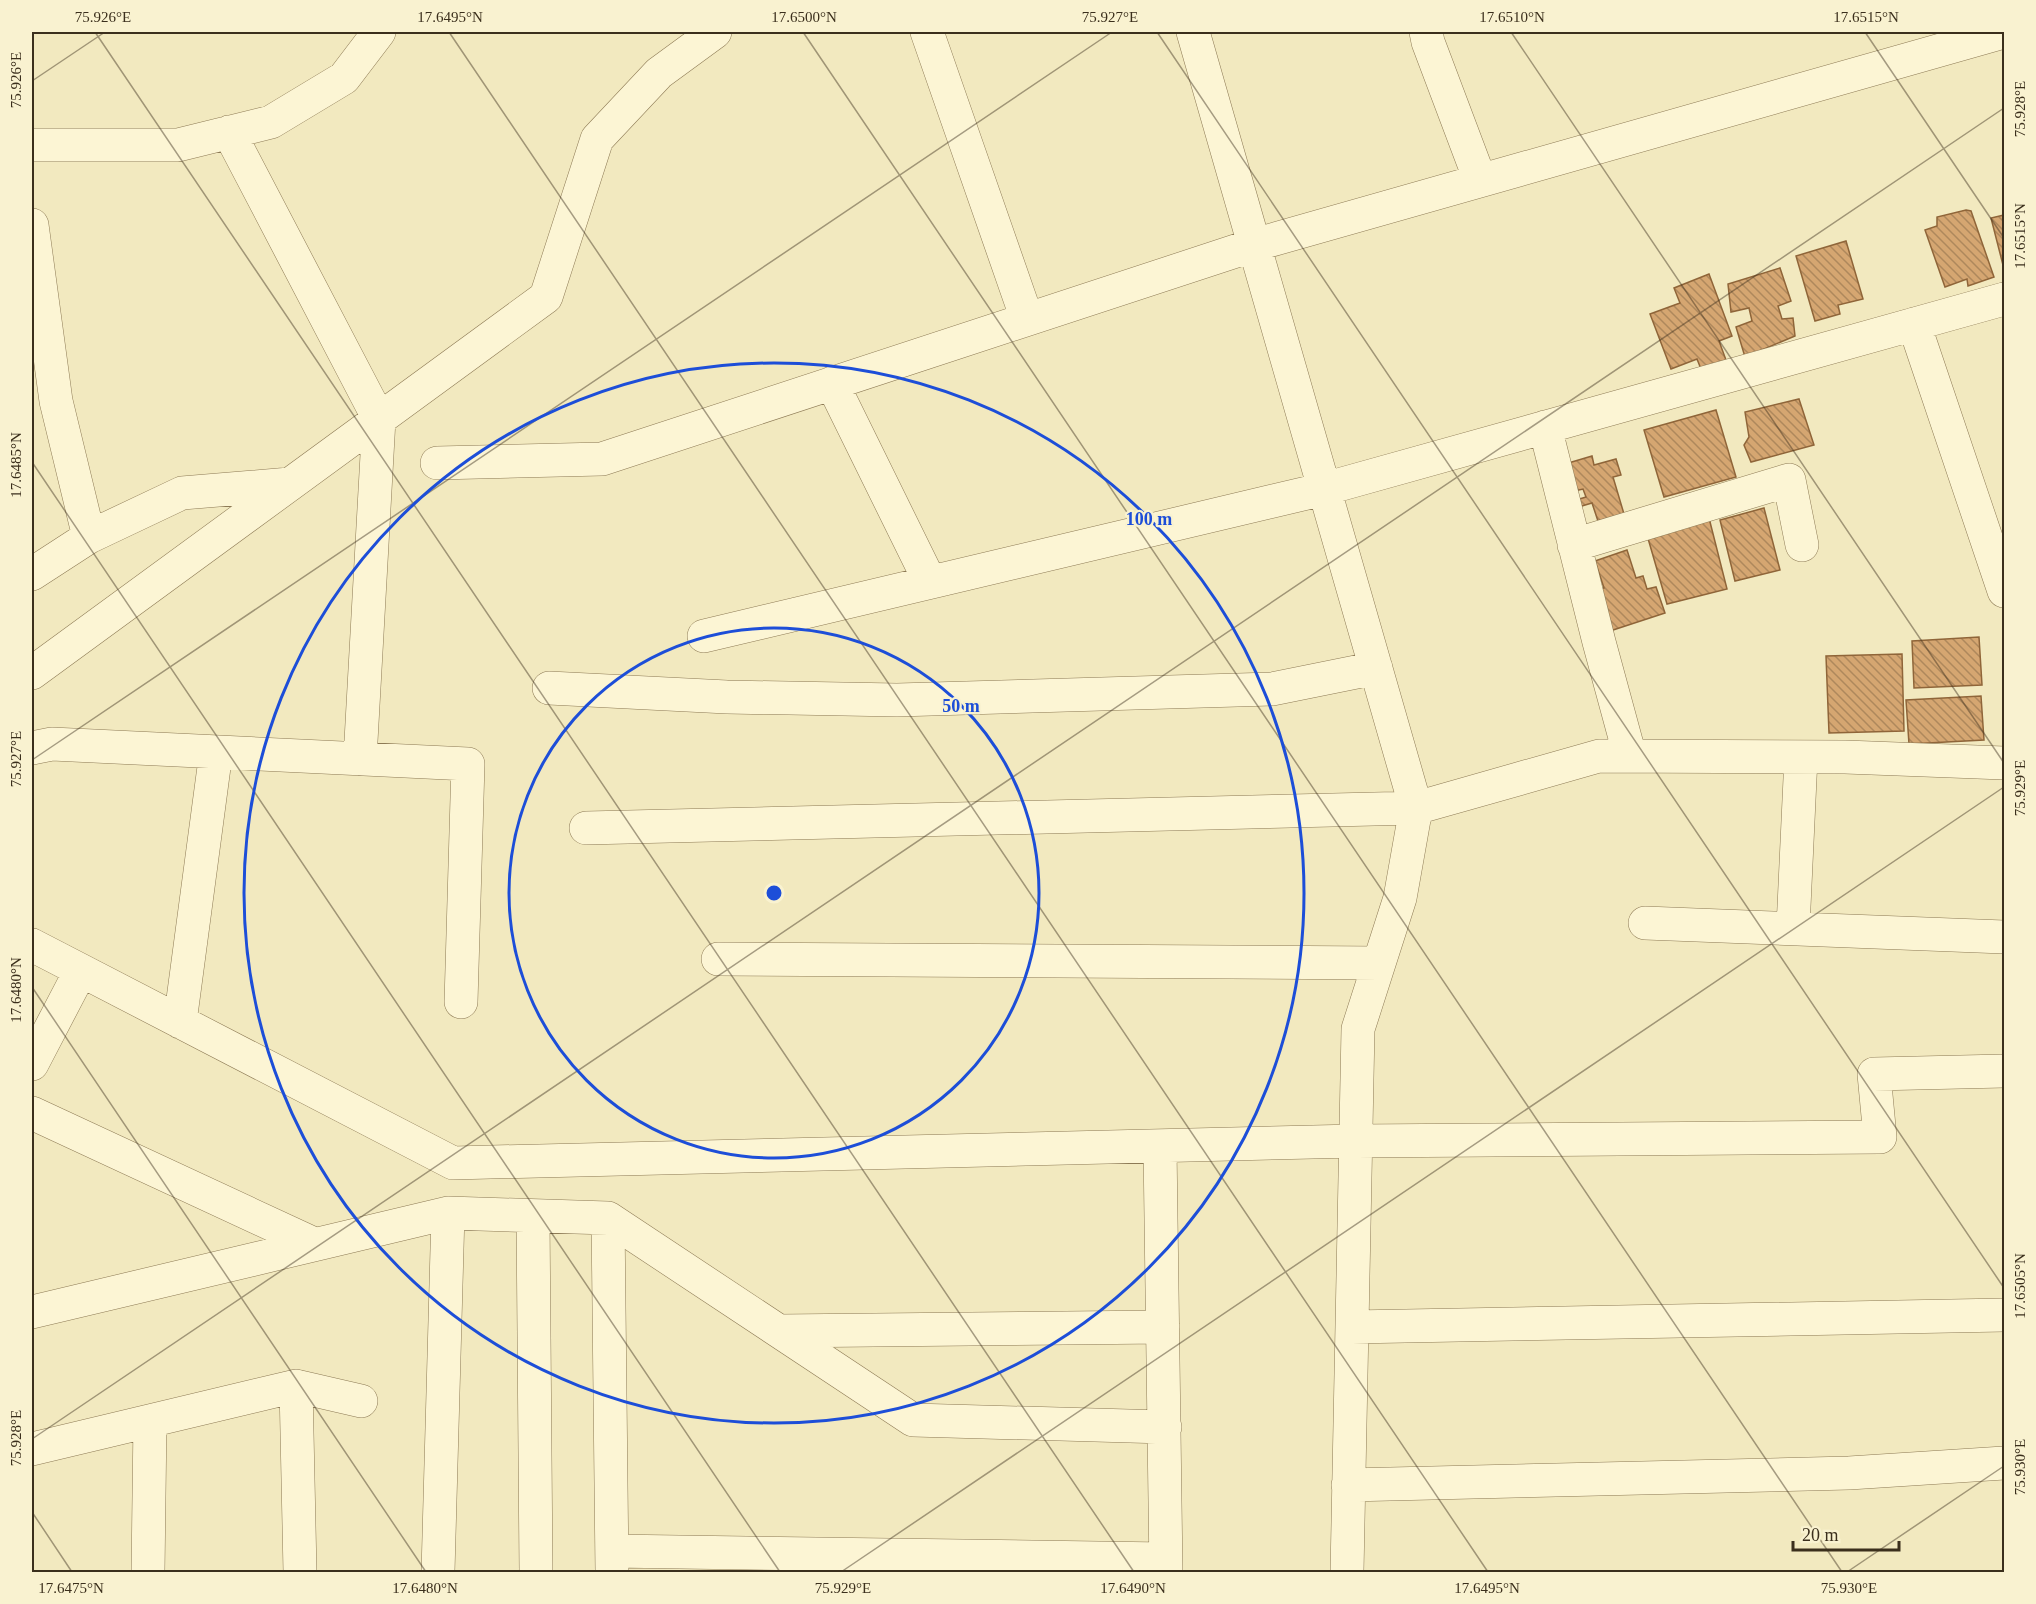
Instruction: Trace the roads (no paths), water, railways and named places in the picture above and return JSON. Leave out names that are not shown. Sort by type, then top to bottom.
[{"type":"street","points":[[32,145],[178,146],[271,122],[344,78],[380,32]]},
{"type":"street","points":[[927,32],[1027,319]]},
{"type":"street","points":[[1193,32],[1416,808],[1400,898],[1358,1029],[1347,1572]]},
{"type":"street","points":[[1426,32],[1480,180]]},
{"type":"street","points":[[437,463],[602,459],[1254,245],[2004,32]]},
{"type":"street","points":[[32,673],[546,297],[597,139],[659,73],[709,33]]},
{"type":"street","points":[[229,132],[379,419],[360,759]]},
{"type":"street","points":[[32,225],[56,400],[88,537]]},
{"type":"street","points":[[704,636],[1324,489],[2004,299]]},
{"type":"street","points":[[1914,324],[1995,533],[2004,591]]},
{"type":"street","points":[[832,383],[930,582]]},
{"type":"street","points":[[1545,428],[1630,756]]},
{"type":"street","points":[[1574,545],[1789,480],[1802,545]]},
{"type":"street","points":[[32,574],[88,537],[182,493],[290,484]]},
{"type":"street","points":[[549,688],[727,697],[897,700],[1272,689],[1376,668]]},
{"type":"street","points":[[32,748],[52,744],[468,765],[461,1002]]},
{"type":"street","points":[[180,1022],[216,752]]},
{"type":"street","points":[[586,828],[1416,808],[1599,756],[1801,757],[2004,763]]},
{"type":"street","points":[[1793,928],[1801,757]]},
{"type":"street","points":[[1645,923],[2004,937]]},
{"type":"street","points":[[32,945],[80,972],[453,1163],[1356,1141],[1880,1137],[1874,1074],[2004,1071]]},
{"type":"street","points":[[718,959],[1379,963]]},
{"type":"street","points":[[32,1064],[80,972]]},
{"type":"street","points":[[32,1113],[314,1244]]},
{"type":"street","points":[[608,1218],[612,1562],[1166,1565],[1160,1147]]},
{"type":"street","points":[[438,1572],[448,1213]]},
{"type":"street","points":[[32,1312],[448,1213],[608,1218],[913,1420],[1165,1427]]},
{"type":"street","points":[[533,1216],[536,1572]]},
{"type":"street","points":[[1352,1326],[2004,1316]]},
{"type":"street","points":[[779,1332],[1163,1327]]},
{"type":"street","points":[[296,1386],[300,1572]]},
{"type":"street","points":[[32,1449],[296,1386],[361,1401]]},
{"type":"street","points":[[148,1572],[150,1421]]},
{"type":"street","points":[[1348,1485],[1849,1473],[2004,1463]]}]
